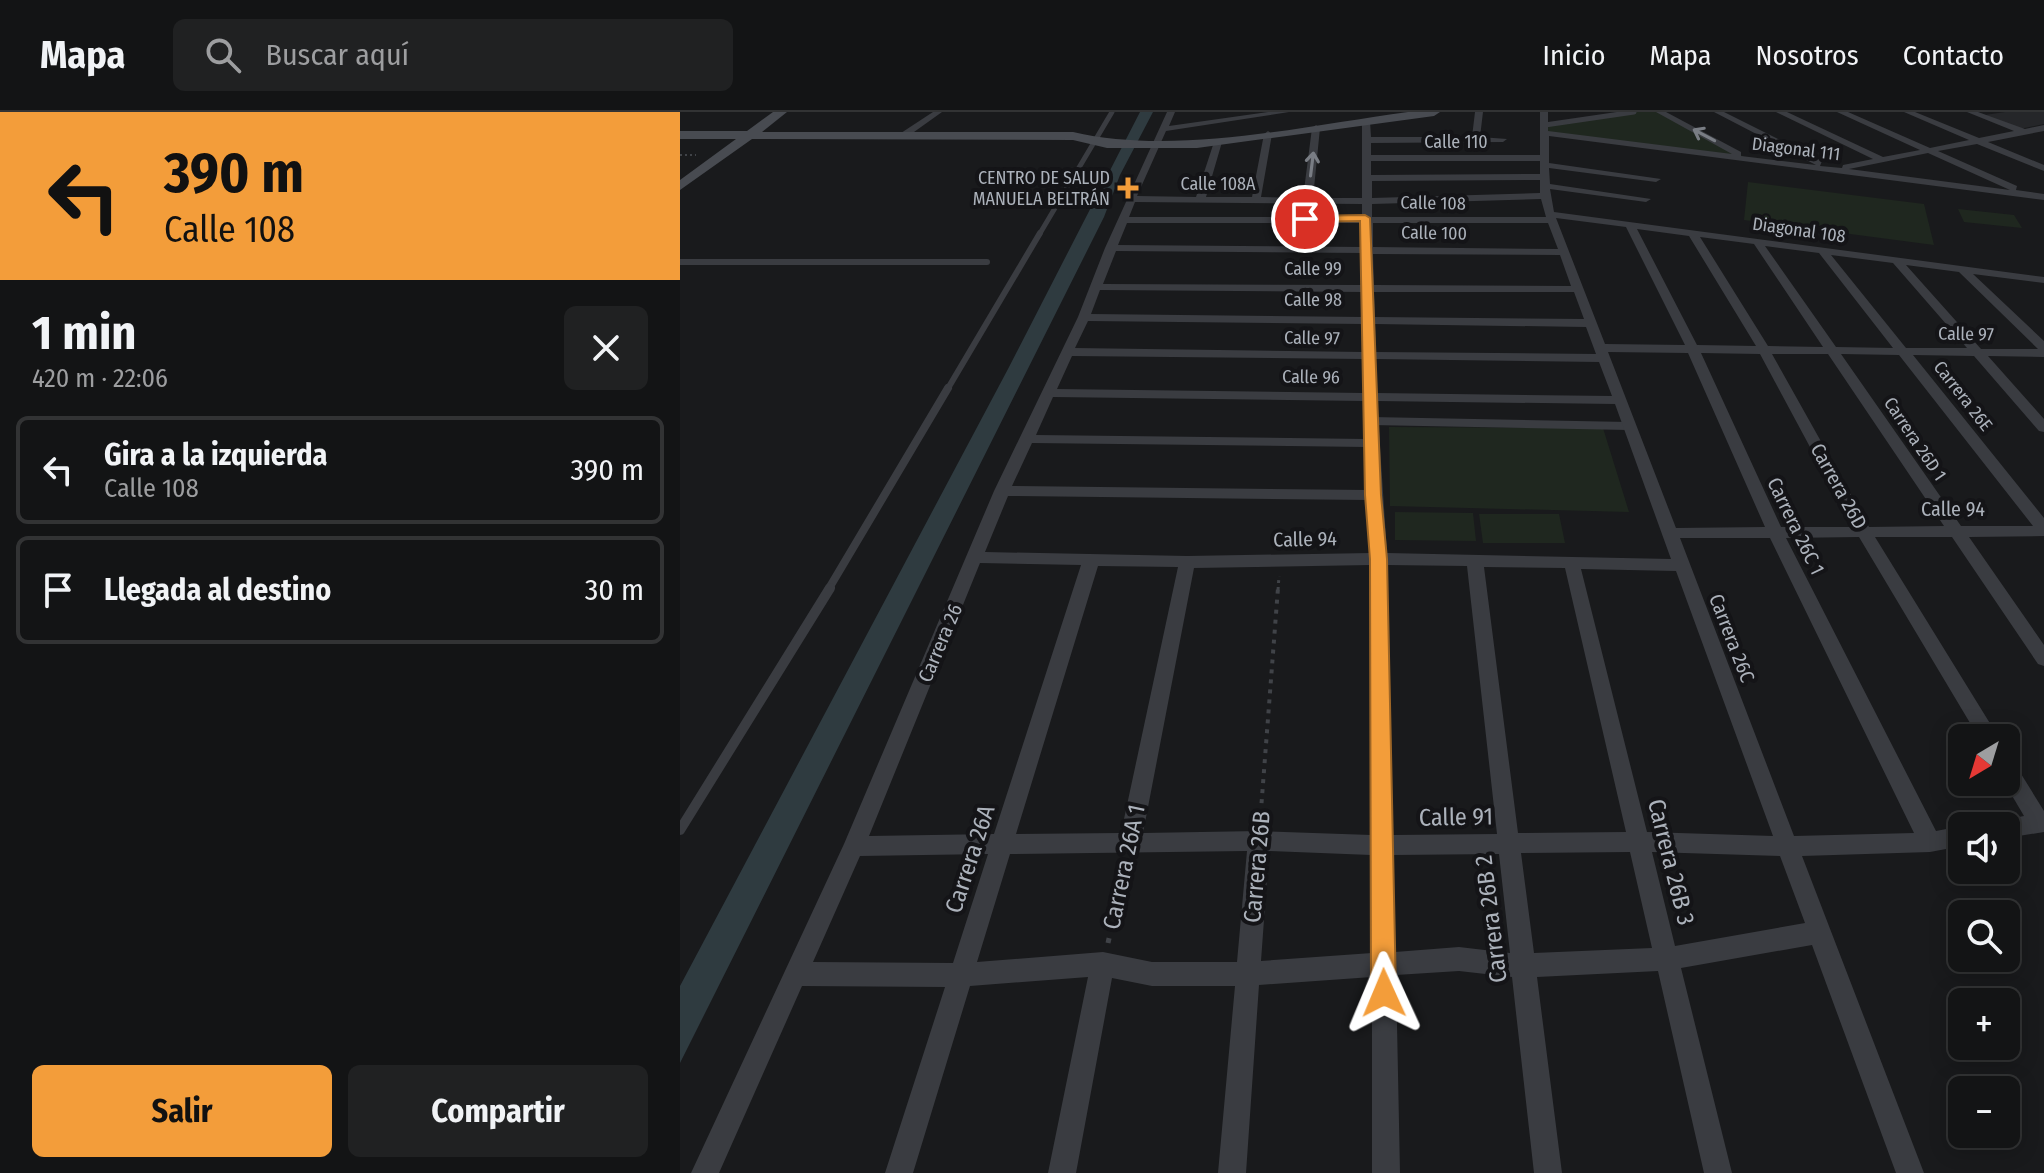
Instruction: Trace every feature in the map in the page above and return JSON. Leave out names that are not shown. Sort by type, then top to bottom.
[{"type":"street","points":[[680,135],[737,123],[764,112]]},
{"type":"street","points":[[680,174],[764,112]]},
{"type":"street","points":[[680,186],[781,112]]},
{"type":"street","points":[[904,135],[938,112]]},
{"type":"street","name":"Carrera 26","points":[[705,1173],[854,846],[1002,491],[1084,317],[1152,144],[1164,129],[1171,112]]},
{"type":"street","points":[[1164,129],[1285,112]]},
{"type":"street","points":[[1152,144],[1392,112]]},
{"type":"street","points":[[680,135],[1073,136],[1102,142],[1218,142],[1434,112]]},
{"type":"street","points":[[1476,138],[1479,112]]},
{"type":"street","name":"Carrera 26C","points":[[1544,112],[1548,199],[1564,252],[1910,1173]]},
{"type":"street","points":[[1660,112],[1748,159]]},
{"type":"street","points":[[1718,112],[1831,170],[2044,128]]},
{"type":"street","points":[[1780,112],[1931,183]]},
{"type":"street","points":[[1841,112],[2033,196]]},
{"type":"street","points":[[1908,112],[2041,164]]},
{"type":"street","points":[[1971,112],[2024,132]]},
{"type":"street","points":[[1366,121],[1370,396],[1374,443],[1373,495],[1379,559],[1386,1173]]},
{"type":"street","points":[[1308,200],[1316,128]]},
{"type":"street","name":"Diagonal 111","points":[[1545,129],[2044,197]]},
{"type":"street","points":[[1256,200],[1268,134]]},
{"type":"street","points":[[680,135],[705,142],[713,150]]},
{"type":"street","points":[[1365,140],[1503,139]]},
{"type":"street","points":[[1200,200],[1218,142]]},
{"type":"street","name":"Calle 110","points":[[1366,158],[1546,162],[1656,179]]},
{"type":"street","points":[[1367,178],[1548,199],[1646,199]]},
{"type":"street","name":"Calle 108A","points":[[1131,199],[1308,200],[1366,209],[1548,199]]},
{"type":"street","name":"Calle 108","points":[[1123,220],[1548,199]]},
{"type":"street","name":"Diagonal 108","points":[[1548,199],[1630,225],[2039,279]]},
{"type":"street","name":"Carrera 26C 1","points":[[1630,225],[1693,349],[1775,531],[1930,842]]},
{"type":"street","name":"Carrera 26D","points":[[1692,232],[1763,348],[1863,530],[1981,724]]},
{"type":"street","name":"Carrera 26D 1","points":[[1756,240],[2044,659]]},
{"type":"street","name":"Calle 100","points":[[1110,248],[1564,252]]},
{"type":"street","name":"Carrera 26E","points":[[1822,250],[1905,350],[2044,530]]},
{"type":"street","points":[[1895,259],[2044,428]]},
{"type":"street","points":[[1962,269],[2044,350]]},
{"type":"street","points":[[2039,279],[2044,287]]},
{"type":"street","name":"Calle 99","points":[[1096,287],[1578,289]]},
{"type":"street","name":"Calle 98","points":[[1084,317],[1591,323]]},
{"type":"street","name":"Calle 97","points":[[1068,352],[1370,357],[1763,348],[1977,352],[2044,350]]},
{"type":"street","name":"Calle 96","points":[[1050,393],[1620,400]]},
{"type":"street","points":[[1025,439],[1374,443]]},
{"type":"street","points":[[1002,491],[1373,495]]},
{"type":"street","name":"Calle 94","points":[[1670,533],[2044,530]]},
{"type":"street","name":"Calle 94","points":[[976,557],[1091,561],[1379,559],[1682,565]]},
{"type":"street","name":"Carrera 26A","points":[[899,1173],[1091,561]]},
{"type":"street","name":"Carrera 26A 1","points":[[1130,844],[1187,562]]},
{"type":"street","name":"Carrera 26B 2","points":[[1475,563],[1548,1173]]},
{"type":"street","name":"Carrera 26B 3","points":[[1572,564],[1718,1173]]},
{"type":"street","points":[[2020,788],[2042,822],[2020,826]]},
{"type":"street","name":"Calle 91","points":[[854,846],[1259,841],[1382,845],[1639,842],[1787,846],[1930,842],[1948,839]]},
{"type":"street","name":"Carrera 26B","points":[[1232,1173],[1259,841]]},
{"type":"street","points":[[796,974],[960,975],[1103,964],[1152,974],[1248,974],[1459,959],[1523,966],[1667,959],[1819,932]]},
{"type":"street","points":[[1062,1173],[1103,964]]},
{"type":"lane","points":[[680,830],[1102,142],[1112,112]]},
{"type":"lane","points":[[1545,129],[1634,112]]},
{"type":"lane","points":[[680,262],[987,262]]},
{"type":"lane","points":[[1371,421],[1629,426]]},
{"type":"path","name":"Carrera 26B","points":[[1259,841],[1281,561]]},
{"type":"path","name":"Carrera 26A 1","points":[[1103,964],[1130,844]]},
{"type":"shaded area","points":[[1140,112],[1153,112],[1120,175],[1104,217],[680,1063],[680,986],[1008,369]]},
{"type":"shaded area","points":[[1634,112],[1660,112],[1748,159],[1545,133],[1545,125]]},
{"type":"shaded area","points":[[2044,112],[2044,124],[2020,129],[1985,115]]},
{"type":"shaded area","points":[[1748,182],[1924,204],[1934,245],[1744,220]]},
{"type":"shaded area","points":[[1958,209],[2014,215],[2022,228],[1964,222]]},
{"type":"shaded area","points":[[1389,427],[1603,428],[1629,512],[1390,506]]},
{"type":"shaded area","points":[[1395,512],[1473,513],[1476,541],[1395,540]]},
{"type":"shaded area","points":[[1479,514],[1559,514],[1565,543],[1483,543]]},
{"type":"place","name":"CENTRO DE SALUD MANUELA BELTRÁN","points":[[1128,188]]},
{"type":"route","points":[[1305,219],[1365,218],[1374,443],[1373,495],[1379,559],[1384,993]]}]
